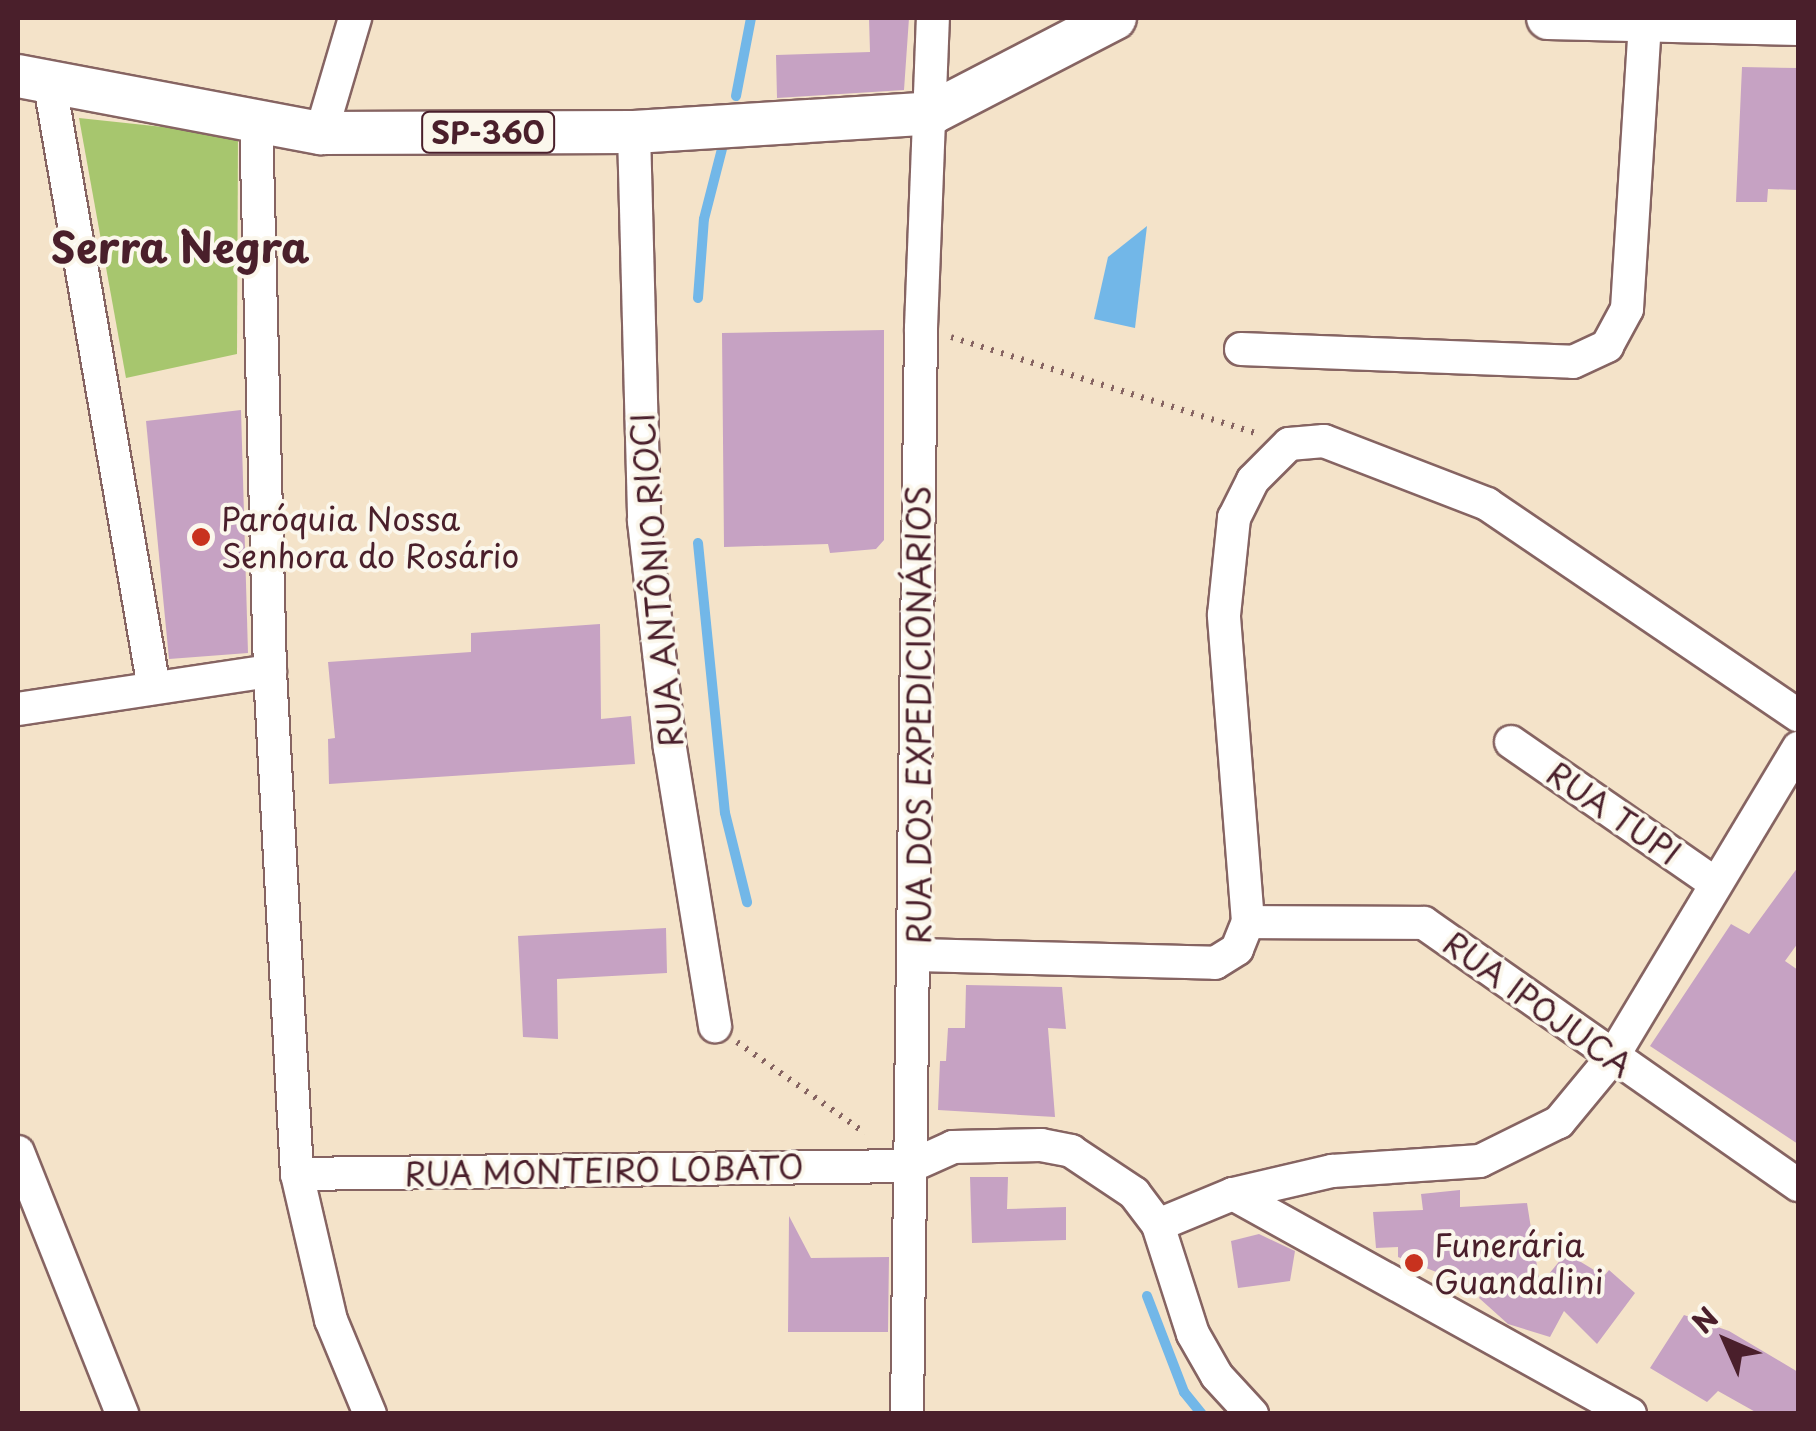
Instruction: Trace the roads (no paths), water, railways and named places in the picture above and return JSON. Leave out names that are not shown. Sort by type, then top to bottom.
[{"type":"main road","name":"SP-360","points":[[33,78],[321,133],[634,132],[932,113],[1115,18]]},
{"type":"main road","points":[[1548,18],[1798,24]]},
{"type":"street","points":[[321,133],[355,18]]},
{"type":"street","name":"RUA DOS EXPEDICIONÁRIOS","points":[[907,1414],[917,955],[921,328],[933,18]]},
{"type":"street","points":[[1242,349],[1574,362],[1608,346],[1626,309],[1644,20]]},
{"type":"street","points":[[33,78],[154,688]]},
{"type":"street","points":[[256,119],[270,671],[297,1174],[331,1320],[370,1414]]},
{"type":"street","name":"RUA ANTÔNIO RIOCI","points":[[634,132],[644,521],[670,748],[714,1026]]},
{"type":"street","points":[[917,955],[1215,963],[1237,949],[1248,922],[1224,615],[1234,518],[1252,480],[1289,444],[1324,441],[1487,504],[1798,715]]},
{"type":"street","points":[[18,708],[270,671]]},
{"type":"street","name":"RUA TUPI","points":[[1511,742],[1716,884]]},
{"type":"street","points":[[1158,1225],[1233,1194],[1332,1171],[1480,1161],[1559,1122],[1612,1058],[1798,748]]},
{"type":"street","name":"RUA IPOJUCA","points":[[1248,922],[1424,923],[1798,1185]]},
{"type":"street","points":[[911,1166],[953,1148],[1071,1151],[1134,1193],[1158,1225],[1193,1334],[1217,1376],[1252,1414]]},
{"type":"street","points":[[18,1152],[122,1414]]},
{"type":"street","name":"RUA MONTEIRO LOBATO","points":[[297,1174],[911,1166]]},
{"type":"street","points":[[1233,1194],[1630,1414]]},
{"type":"water","points":[[1147,226],[1135,328],[1094,319],[1108,257]]},
{"type":"waterway","points":[[736,96],[751,18]]},
{"type":"waterway","points":[[698,298],[704,219],[722,149]]},
{"type":"waterway","points":[[698,543],[725,813],[747,902]]},
{"type":"waterway","points":[[1147,1296],[1184,1392],[1202,1414]]},
{"type":"place","name":"Paróquia Nossa Senhora do Rosário","points":[[201,537]]},
{"type":"place","name":"Funerária Guandalini","points":[[1414,1263]]},
{"type":"district","name":"Serra Negra","points":[[180,246]]}]
